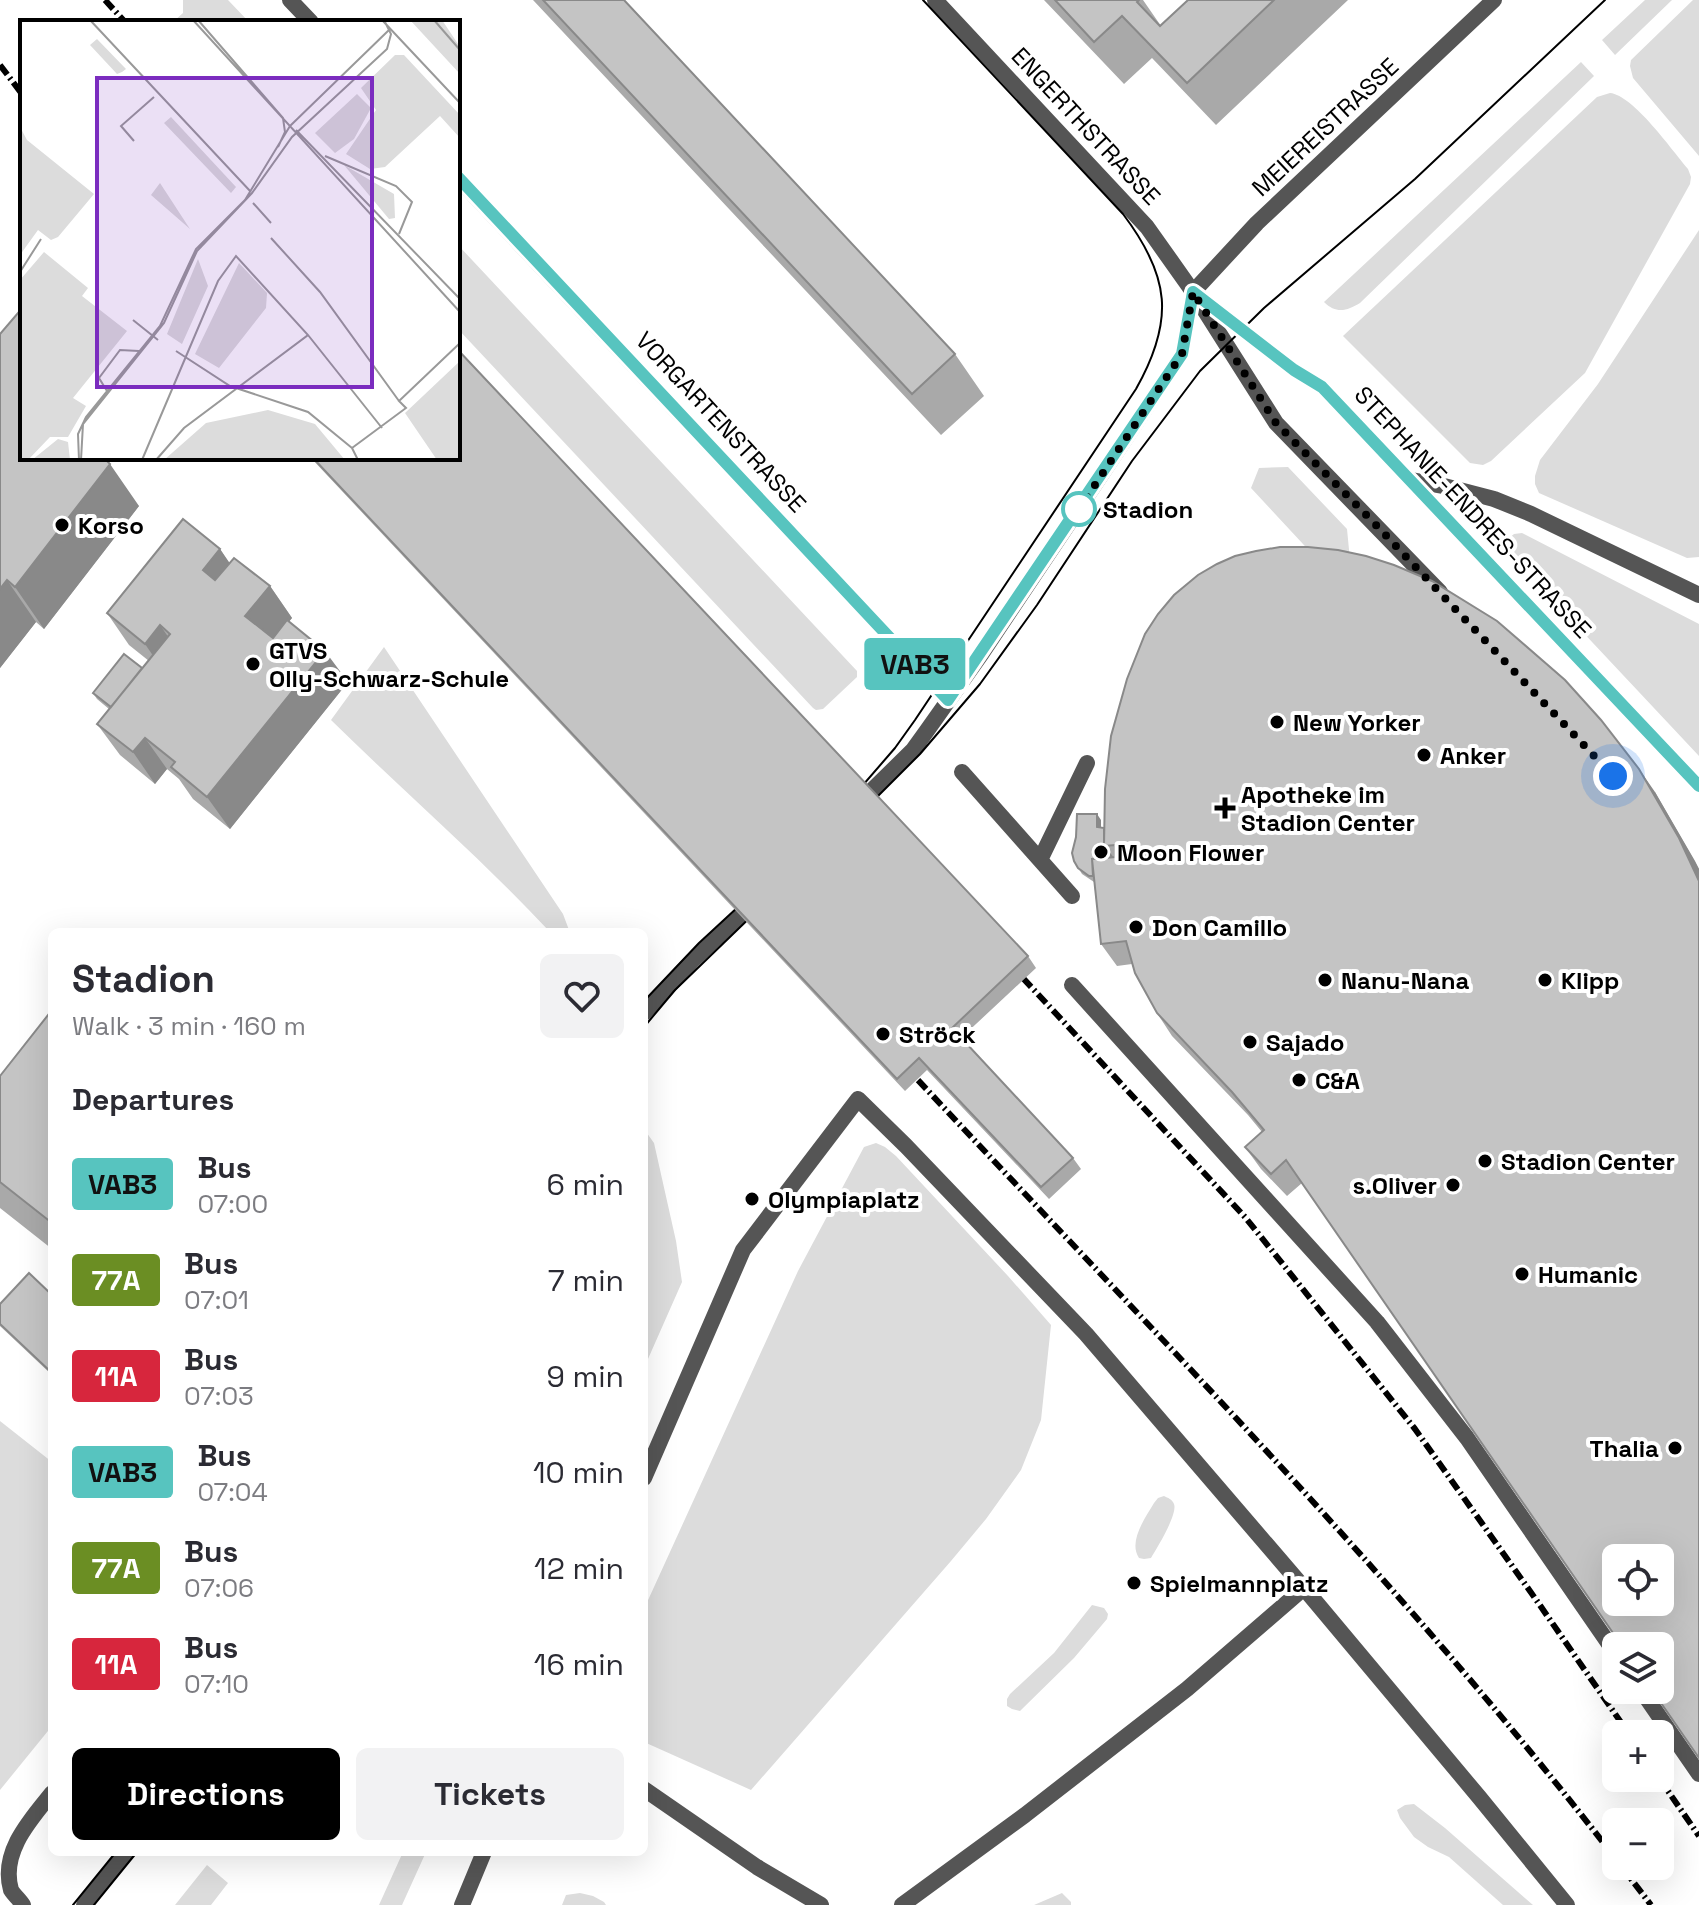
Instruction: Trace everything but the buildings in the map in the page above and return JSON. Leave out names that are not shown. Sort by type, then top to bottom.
[{"type":"street","points":[[290,0],[309,20]]},
{"type":"street","name":"ENGERTHSTRASSE","points":[[935,0],[1147,227],[1193,292]]},
{"type":"street","name":"MEIEREISTRASSE","points":[[1193,292],[1257,223],[1494,0]]},
{"type":"street","name":"VORGARTENSTRASSE","points":[[460,180],[948,700]]},
{"type":"street","points":[[1193,292],[1276,423],[1451,605]]},
{"type":"street","points":[[841,821],[913,750],[1182,354],[1193,292]]},
{"type":"street","name":"STEPHANIE-ENDRES-STRASSE","points":[[1193,292],[1294,370],[1322,387],[1699,786]]},
{"type":"street","points":[[1410,480],[1494,499],[1699,595]]},
{"type":"street","points":[[1040,860],[1087,763]]},
{"type":"street","points":[[962,772],[1072,896]]},
{"type":"street","points":[[648,1009],[692,961],[772,885]]},
{"type":"street","points":[[1072,985],[1377,1322],[1467,1438],[1602,1634]]},
{"type":"street","points":[[648,1469],[743,1250],[858,1099],[1086,1334],[1304,1588],[1567,1905]]},
{"type":"street","points":[[902,1905],[1025,1815],[1187,1689],[1304,1588]]},
{"type":"street","points":[[1651,1704],[1699,1774]]},
{"type":"street","points":[[648,1792],[757,1867],[821,1905]]},
{"type":"street","points":[[23,1905],[11,1890],[6,1872],[8,1855],[13,1842],[48,1798]]},
{"type":"street","points":[[84,1905],[124,1856]]},
{"type":"street","points":[[462,1905],[482,1856]]},
{"type":"shaded area","points":[[183,0],[228,0],[247,20],[175,20],[183,13]]},
{"type":"shaded area","points":[[1645,0],[1672,0],[1615,55],[1602,40]]},
{"type":"shaded area","points":[[1693,0],[1699,0],[1699,156],[1633,78],[1630,66],[1631,60]]},
{"type":"shaded area","points":[[1581,62],[1594,76],[1360,303],[1342,310],[1324,302]]},
{"type":"shaded area","points":[[1610,93],[1630,103],[1652,125],[1688,169],[1690,184],[1585,373],[1491,461],[1483,465],[1470,463],[1343,336],[1597,97]]},
{"type":"shaded area","points":[[1699,230],[1699,557],[1687,558],[1539,493],[1535,476],[1540,460],[1598,384]]},
{"type":"shaded area","points":[[460,247],[857,671],[857,677],[823,709],[813,708],[460,331]]},
{"type":"shaded area","points":[[1288,467],[1347,529],[1350,560],[1316,558],[1251,488],[1259,468]]},
{"type":"shaded area","points":[[1522,533],[1699,624],[1699,756],[1501,545],[1514,534]]},
{"type":"shaded area","points":[[384,647],[563,914],[568,928],[546,928],[331,720]]},
{"type":"shaded area","points":[[648,1135],[654,1143],[682,1282],[648,1359]]},
{"type":"shaded area","points":[[876,1143],[896,1156],[1051,1325],[1041,1420],[1021,1470],[986,1519],[751,1790],[648,1744],[648,1600],[798,1271],[864,1147]]},
{"type":"shaded area","points":[[0,1421],[48,1459],[48,1731],[0,1790]]},
{"type":"shaded area","points":[[1164,1496],[1174,1504],[1170,1523],[1151,1558],[1139,1558],[1135,1545],[1139,1530],[1154,1503]]},
{"type":"shaded area","points":[[1092,1605],[1104,1608],[1107,1619],[1074,1658],[1020,1711],[1007,1706],[1010,1694],[1054,1653]]},
{"type":"shaded area","points":[[1414,1804],[1533,1905],[1503,1905],[1449,1857],[1414,1837],[1397,1810]]},
{"type":"shaded area","points":[[401,1856],[424,1856],[402,1905],[379,1905]]},
{"type":"shaded area","points":[[207,1865],[228,1883],[211,1905],[175,1905]]},
{"type":"shaded area","points":[[580,1893],[593,1896],[606,1905],[562,1905],[566,1895]]},
{"type":"shaded area","points":[[1062,1893],[1071,1905],[1034,1905]]},
{"type":"tram line","points":[[850,800],[915,720],[1136,389],[1149,364],[1161,320],[1162,299],[1158,278],[1139,236],[1123,214],[923,0]]},
{"type":"tram line","points":[[861,813],[920,754],[980,684],[1037,605],[1132,461],[1200,371],[1264,308],[1415,179],[1605,0]]},
{"type":"tram line","points":[[648,997],[699,943],[752,894]]},
{"type":"tram line","points":[[648,1022],[675,990],[762,906]]},
{"type":"tram line","points":[[73,1905],[113,1856]]},
{"type":"tram line","points":[[94,1905],[134,1856]]},
{"type":"railway","points":[[105,0],[123,20]]},
{"type":"railway","points":[[0,65],[20,91]]},
{"type":"railway","points":[[1008,962],[1245,1217],[1415,1429],[1619,1720]]},
{"type":"railway","points":[[903,1064],[1359,1552],[1533,1755],[1602,1841]]},
{"type":"railway","points":[[1669,1792],[1699,1836]]},
{"type":"railway","points":[[1632,1880],[1651,1905]]},
{"type":"bus line","name":"VAB3","points":[[460,179],[948,700],[1182,354],[1193,292],[1294,370],[1322,387],[1699,786]]},
{"type":"place","name":"Stadion","points":[[1079,509]]},
{"type":"place","name":"Korso","points":[[62,525]]},
{"type":"place","name":"GTVS Olly-Schwarz-Schule","points":[[253,664]]},
{"type":"place","name":"New Yorker","points":[[1277,722]]},
{"type":"place","name":"Anker","points":[[1424,755]]},
{"type":"place","name":"Apotheke im Stadion Center","points":[[1225,808]]},
{"type":"place","name":"Moon Flower","points":[[1101,852]]},
{"type":"place","name":"Don Camillo","points":[[1136,927]]},
{"type":"place","name":"Nanu-Nana","points":[[1325,980]]},
{"type":"place","name":"Klipp","points":[[1545,980]]},
{"type":"place","name":"Ströck","points":[[883,1034]]},
{"type":"place","name":"Sajado","points":[[1250,1042]]},
{"type":"place","name":"C&A","points":[[1299,1080]]},
{"type":"place","name":"Stadion Center","points":[[1485,1161]]},
{"type":"place","name":"s.Oliver","points":[[1453,1185]]},
{"type":"place","name":"Olympiaplatz","points":[[752,1199]]},
{"type":"place","name":"Humanic","points":[[1522,1274]]},
{"type":"place","name":"Thalia","points":[[1675,1448]]},
{"type":"place","name":"Spielmannplatz","points":[[1134,1583]]},
{"type":"route","points":[[1079,509],[1182,354],[1193,292],[1276,423],[1613,776]]}]
